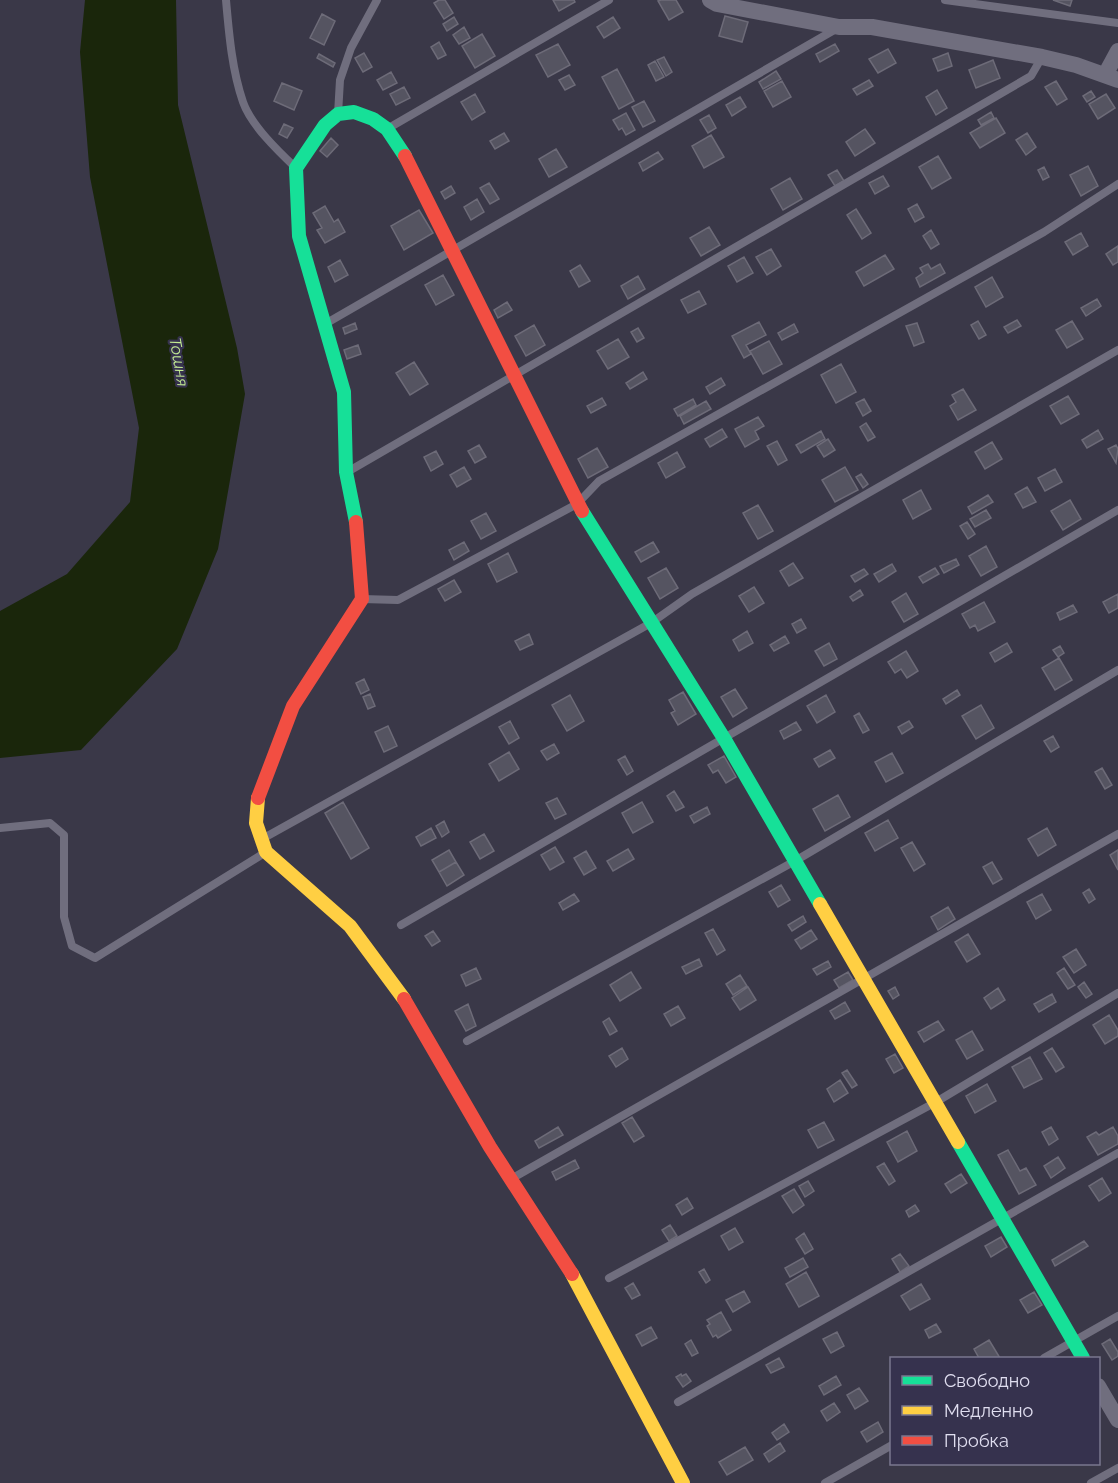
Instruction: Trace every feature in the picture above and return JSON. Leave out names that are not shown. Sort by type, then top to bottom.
[{"type":"street","points":[[710,0],[717,4],[839,27],[872,27],[1042,57],[1111,77],[1118,51]]},
{"type":"street","points":[[683,1483],[668,1459],[581,1288],[511,1180],[397,987],[350,926],[264,846],[256,823],[259,791],[293,706],[362,599],[359,536],[346,472],[344,393],[298,236],[296,168],[325,125],[338,114],[354,112],[373,118],[387,129],[406,158],[450,252],[577,504],[724,740],[1082,1357]]},
{"type":"street","points":[[1100,1389],[1118,1420]]},
{"type":"lane","points":[[226,0],[231,49],[243,104],[272,146],[296,168]]},
{"type":"lane","points":[[338,114],[340,80],[351,48],[377,0]]},
{"type":"lane","points":[[387,129],[609,0]]},
{"type":"lane","points":[[945,0],[1013,4],[1118,23]]},
{"type":"lane","points":[[324,325],[839,27]]},
{"type":"lane","points":[[346,472],[1031,76],[1042,57]]},
{"type":"lane","points":[[362,599],[398,600],[577,504],[600,481],[1044,232],[1118,184]]},
{"type":"lane","points":[[0,828],[50,823],[64,835],[64,916],[72,946],[95,957],[264,846],[651,623],[692,594],[1118,350]]},
{"type":"lane","points":[[401,925],[1118,510]]},
{"type":"lane","points":[[467,1041],[795,861],[1118,670]]},
{"type":"lane","points":[[511,1180],[645,1101],[865,980],[1118,834]]},
{"type":"lane","points":[[609,1278],[936,1102],[1118,993]]},
{"type":"lane","points":[[678,1402],[1004,1220],[1118,1153]]},
{"type":"lane","points":[[1047,1357],[1118,1316]]},
{"type":"lane","points":[[825,1483],[890,1446]]},
{"type":"lane","points":[[1091,1483],[1118,1468]]},
{"type":"water","name":"Тошня","points":[[85,0],[176,0],[178,105],[237,348],[245,394],[218,549],[177,649],[81,750],[0,758],[0,611],[67,574],[130,502],[139,428],[90,177],[80,52]]},
{"type":"building","points":[[445,0],[453,13],[444,19],[434,3]]},
{"type":"building","points":[[553,0],[574,0],[575,2],[559,11]]},
{"type":"building","points":[[676,0],[683,12],[669,20],[658,1]]},
{"type":"building","points":[[1053,0],[1072,0],[1070,6]]},
{"type":"building","points":[[322,14],[335,21],[324,45],[310,38]]},
{"type":"building","points":[[725,16],[748,22],[742,42],[719,36]]},
{"type":"building","points":[[454,17],[458,24],[447,31],[443,24]]},
{"type":"building","points":[[613,17],[620,28],[604,38],[597,27]]},
{"type":"building","points":[[464,27],[470,38],[459,44],[453,35]]},
{"type":"building","points":[[482,34],[495,56],[475,68],[462,46]]},
{"type":"building","points":[[439,42],[446,55],[438,59],[431,47]]},
{"type":"building","points":[[558,44],[570,65],[548,77],[536,55]]},
{"type":"building","points":[[835,44],[839,51],[820,62],[816,54]]},
{"type":"building","points":[[888,49],[896,63],[878,73],[869,59]]},
{"type":"building","points":[[364,53],[372,67],[363,72],[355,58]]},
{"type":"building","points":[[948,53],[952,66],[938,71],[933,59]]},
{"type":"building","points":[[319,54],[335,63],[333,67],[317,58]]},
{"type":"building","points":[[664,57],[672,72],[666,76],[657,60]]},
{"type":"building","points":[[993,60],[1000,78],[976,88],[969,70]]},
{"type":"building","points":[[655,61],[664,77],[656,81],[648,65]]},
{"type":"building","points":[[617,69],[634,101],[619,109],[602,77]]},
{"type":"building","points":[[776,71],[781,79],[763,89],[759,82]]},
{"type":"building","points":[[391,72],[397,83],[383,90],[377,80]]},
{"type":"building","points":[[569,75],[575,85],[565,90],[559,80]]},
{"type":"building","points":[[869,80],[873,86],[857,95],[853,89]]},
{"type":"building","points":[[782,81],[791,97],[773,107],[764,91]]},
{"type":"building","points":[[1056,81],[1067,99],[1057,105],[1045,87]]},
{"type":"building","points":[[282,83],[302,91],[294,110],[274,101]]},
{"type":"building","points":[[404,87],[410,98],[396,105],[390,94]]},
{"type":"building","points":[[937,90],[947,108],[936,115],[926,97]]},
{"type":"building","points":[[1091,91],[1095,97],[1087,102],[1083,96]]},
{"type":"building","points":[[475,94],[485,112],[472,120],[461,102]]},
{"type":"building","points":[[1106,94],[1115,108],[1098,119],[1089,104]]},
{"type":"building","points":[[740,97],[746,107],[732,116],[726,105]]},
{"type":"building","points":[[644,101],[655,121],[643,127],[632,107]]},
{"type":"building","points":[[991,112],[994,118],[981,125],[978,120]]},
{"type":"building","points":[[626,113],[635,130],[626,135],[622,128],[619,130],[613,120]]},
{"type":"building","points":[[709,115],[716,128],[708,133],[700,120]]},
{"type":"building","points":[[996,118],[1005,133],[980,148],[970,133]]},
{"type":"building","points":[[284,124],[293,128],[287,138],[279,134]]},
{"type":"building","points":[[865,129],[875,143],[855,156],[846,142]]},
{"type":"building","points":[[504,133],[509,141],[495,149],[490,141]]},
{"type":"building","points":[[1027,133],[1036,147],[1026,155],[1016,140]]},
{"type":"building","points":[[711,135],[724,157],[704,168],[692,146]]},
{"type":"building","points":[[331,138],[338,145],[327,157],[320,151]]},
{"type":"building","points":[[556,149],[567,167],[549,177],[539,159]]},
{"type":"building","points":[[658,152],[663,159],[643,171],[639,163]]},
{"type":"building","points":[[938,156],[951,178],[932,189],[919,167]]},
{"type":"building","points":[[1088,166],[1098,186],[1081,196],[1070,175]]},
{"type":"building","points":[[1044,167],[1049,177],[1043,180],[1038,170]]},
{"type":"building","points":[[837,170],[844,181],[835,186],[828,175]]},
{"type":"building","points":[[883,176],[889,186],[875,194],[869,183]]},
{"type":"building","points":[[790,178],[802,199],[783,210],[771,189]]},
{"type":"building","points":[[489,183],[499,199],[490,204],[480,188]]},
{"type":"building","points":[[451,186],[455,193],[445,199],[441,192]]},
{"type":"building","points":[[477,199],[484,212],[471,220],[464,207]]},
{"type":"building","points":[[917,204],[924,217],[915,222],[908,209]]},
{"type":"building","points":[[325,206],[334,222],[338,219],[345,232],[325,243],[317,230],[322,228],[313,213]]},
{"type":"building","points":[[856,209],[871,233],[862,239],[847,215]]},
{"type":"building","points":[[419,210],[433,233],[404,250],[391,226]]},
{"type":"building","points":[[709,227],[720,245],[701,256],[690,238]]},
{"type":"building","points":[[931,230],[939,244],[931,249],[923,236]]},
{"type":"building","points":[[1081,233],[1088,246],[1073,255],[1065,242]]},
{"type":"building","points":[[1118,246],[1118,262],[1113,265],[1106,254]]},
{"type":"building","points":[[771,249],[781,266],[767,275],[756,257]]},
{"type":"building","points":[[885,255],[894,269],[864,286],[856,272]]},
{"type":"building","points":[[744,257],[753,273],[737,282],[728,266]]},
{"type":"building","points":[[340,260],[348,275],[335,282],[328,267]]},
{"type":"building","points":[[928,264],[931,269],[940,264],[945,273],[920,287],[916,278],[923,273],[920,268]]},
{"type":"building","points":[[580,265],[590,281],[579,287],[570,271]]},
{"type":"building","points":[[443,275],[454,295],[436,305],[425,285]]},
{"type":"building","points":[[638,276],[645,289],[628,299],[621,286]]},
{"type":"building","points":[[992,277],[1003,297],[986,307],[975,287]]},
{"type":"building","points":[[699,291],[706,304],[688,313],[681,300]]},
{"type":"building","points":[[1097,299],[1101,306],[1086,316],[1081,308]]},
{"type":"building","points":[[507,302],[512,310],[498,318],[494,310]]},
{"type":"building","points":[[1017,320],[1021,326],[1008,333],[1004,327]]},
{"type":"building","points":[[978,321],[986,335],[979,339],[971,325]]},
{"type":"building","points":[[1072,321],[1083,339],[1067,348],[1056,330]]},
{"type":"building","points":[[759,322],[766,335],[746,345],[751,354],[744,358],[732,336]]},
{"type":"building","points":[[355,323],[357,329],[345,334],[343,328]]},
{"type":"building","points":[[917,323],[924,342],[914,346],[906,326]]},
{"type":"building","points":[[794,324],[798,332],[782,340],[778,333]]},
{"type":"building","points":[[534,325],[545,345],[526,356],[515,336]]},
{"type":"building","points":[[638,328],[644,338],[637,342],[631,332]]},
{"type":"building","points":[[618,339],[629,357],[608,369],[597,351]]},
{"type":"building","points":[[769,341],[782,364],[763,374],[750,351]]},
{"type":"building","points":[[358,345],[361,354],[347,359],[344,350]]},
{"type":"building","points":[[414,362],[428,384],[410,395],[396,373]]},
{"type":"building","points":[[841,364],[856,392],[836,403],[821,375]]},
{"type":"building","points":[[643,372],[647,379],[630,389],[626,383]]},
{"type":"building","points":[[721,378],[725,385],[710,394],[706,387]]},
{"type":"building","points":[[963,389],[976,410],[958,420],[950,406],[956,402],[952,395]]},
{"type":"building","points":[[1068,396],[1079,414],[1061,424],[1050,406]]},
{"type":"building","points":[[602,398],[606,405],[591,413],[587,406]]},
{"type":"building","points":[[693,399],[696,405],[678,416],[674,409]]},
{"type":"building","points":[[864,399],[871,411],[863,416],[856,403]]},
{"type":"building","points":[[706,401],[711,409],[684,424],[680,416]]},
{"type":"building","points":[[758,417],[764,426],[755,431],[759,439],[745,447],[735,429]]},
{"type":"building","points":[[866,423],[875,437],[868,441],[860,427]]},
{"type":"building","points":[[722,429],[727,437],[710,447],[705,439]]},
{"type":"building","points":[[1098,430],[1103,439],[1087,448],[1082,440]]},
{"type":"building","points":[[821,431],[825,439],[801,453],[796,445]]},
{"type":"building","points":[[828,439],[835,450],[824,457],[817,446]]},
{"type":"building","points":[[777,441],[787,460],[778,465],[767,446]]},
{"type":"building","points":[[992,442],[1002,459],[985,469],[975,452]]},
{"type":"building","points":[[479,445],[486,457],[475,463],[468,451]]},
{"type":"building","points":[[1116,445],[1118,449],[1116,463],[1108,449]]},
{"type":"building","points":[[597,448],[608,467],[588,478],[578,459]]},
{"type":"building","points":[[436,451],[443,464],[431,471],[424,457]]},
{"type":"building","points":[[677,452],[685,467],[666,478],[658,463]]},
{"type":"building","points":[[464,467],[471,479],[457,487],[450,475]]},
{"type":"building","points":[[845,467],[858,490],[835,502],[822,480]]},
{"type":"building","points":[[1055,469],[1062,482],[1045,491],[1038,478]]},
{"type":"building","points":[[861,474],[868,484],[863,488],[856,477]]},
{"type":"building","points":[[1027,487],[1036,502],[1023,508],[1015,494]]},
{"type":"building","points":[[921,490],[931,509],[913,519],[903,500]]},
{"type":"building","points":[[988,495],[993,502],[972,514],[968,507]]},
{"type":"building","points":[[1070,500],[1081,519],[1063,530],[1051,511]]},
{"type":"building","points":[[758,505],[773,531],[758,539],[743,513]]},
{"type":"building","points":[[986,510],[991,518],[975,527],[970,519]]},
{"type":"building","points":[[486,513],[496,531],[481,539],[471,521]]},
{"type":"building","points":[[967,522],[975,534],[968,539],[960,526]]},
{"type":"building","points":[[464,542],[469,551],[454,560],[449,550]]},
{"type":"building","points":[[653,542],[659,552],[641,562],[635,552]]},
{"type":"building","points":[[986,546],[997,567],[981,576],[969,556]]},
{"type":"building","points":[[508,553],[517,572],[497,582],[488,564]]},
{"type":"building","points":[[956,559],[959,565],[944,573],[940,566]]},
{"type":"building","points":[[793,563],[803,578],[789,586],[780,571]]},
{"type":"building","points":[[892,564],[896,571],[879,582],[874,574]]},
{"type":"building","points":[[666,568],[678,588],[660,599],[648,578]]},
{"type":"building","points":[[935,568],[939,574],[923,583],[919,577]]},
{"type":"building","points":[[864,569],[868,574],[855,582],[851,576]]},
{"type":"building","points":[[454,580],[461,592],[445,601],[438,589]]},
{"type":"building","points":[[754,587],[764,603],[749,612],[739,596]]},
{"type":"building","points":[[860,590],[863,595],[853,601],[850,597]]},
{"type":"building","points":[[906,593],[918,614],[904,622],[892,602]]},
{"type":"building","points":[[1118,594],[1118,608],[1109,613],[1103,602]]},
{"type":"building","points":[[984,602],[995,622],[978,631],[975,625],[970,628],[962,614]]},
{"type":"building","points":[[1073,605],[1077,612],[1060,620],[1057,613]]},
{"type":"building","points":[[801,619],[806,628],[797,633],[792,624]]},
{"type":"building","points":[[747,631],[753,643],[739,651],[733,640]]},
{"type":"building","points":[[529,634],[533,644],[520,650],[515,641]]},
{"type":"building","points":[[785,636],[789,643],[774,651],[770,645]]},
{"type":"building","points":[[829,643],[837,659],[824,666],[815,651]]},
{"type":"building","points":[[1007,643],[1012,652],[995,662],[990,653]]},
{"type":"building","points":[[1060,646],[1064,653],[1058,657],[1053,650]]},
{"type":"building","points":[[906,651],[918,671],[907,678],[901,669],[895,673],[888,662]]},
{"type":"building","points":[[1059,658],[1072,680],[1055,690],[1042,668]]},
{"type":"building","points":[[364,679],[369,690],[361,694],[356,683]]},
{"type":"building","points":[[735,689],[747,708],[733,717],[721,697]]},
{"type":"building","points":[[957,690],[960,695],[946,704],[943,699]]},
{"type":"building","points":[[683,692],[696,714],[678,725],[671,713],[675,711],[669,700]]},
{"type":"building","points":[[370,694],[375,706],[368,709],[363,697]]},
{"type":"building","points":[[570,695],[584,721],[567,731],[552,705]]},
{"type":"building","points":[[826,695],[835,712],[817,723],[807,706]]},
{"type":"building","points":[[981,705],[994,728],[976,739],[962,716]]},
{"type":"building","points":[[859,713],[869,730],[863,733],[854,716]]},
{"type":"building","points":[[510,721],[519,738],[509,744],[499,727]]},
{"type":"building","points":[[909,721],[913,727],[902,734],[898,727]]},
{"type":"building","points":[[796,722],[801,730],[784,739],[780,731]]},
{"type":"building","points":[[388,726],[397,746],[384,752],[375,732]]},
{"type":"building","points":[[1053,736],[1059,747],[1051,752],[1044,741]]},
{"type":"building","points":[[554,744],[559,753],[547,760],[541,751]]},
{"type":"building","points":[[830,750],[835,758],[819,767],[814,759]]},
{"type":"building","points":[[509,752],[519,769],[499,781],[489,764]]},
{"type":"building","points":[[892,753],[903,773],[886,782],[875,762]]},
{"type":"building","points":[[625,756],[633,771],[627,775],[618,760]]},
{"type":"building","points":[[724,756],[736,777],[726,783],[718,770],[713,773],[708,765]]},
{"type":"building","points":[[1102,768],[1112,785],[1105,789],[1095,772]]},
{"type":"building","points":[[674,791],[684,807],[676,811],[667,796]]},
{"type":"building","points":[[838,795],[850,817],[825,831],[813,809]]},
{"type":"building","points":[[557,798],[566,814],[555,819],[546,803]]},
{"type":"building","points":[[343,802],[369,848],[351,859],[325,813]]},
{"type":"building","points":[[642,802],[653,822],[633,833],[622,813]]},
{"type":"building","points":[[707,807],[710,814],[694,823],[690,816]]},
{"type":"building","points":[[888,820],[898,838],[875,851],[865,833]]},
{"type":"building","points":[[444,821],[449,832],[442,837],[436,826]]},
{"type":"building","points":[[431,828],[436,838],[421,846],[416,837]]},
{"type":"building","points":[[1047,828],[1056,845],[1038,856],[1028,839]]},
{"type":"building","points":[[484,834],[494,851],[480,859],[470,842]]},
{"type":"building","points":[[912,842],[925,864],[914,871],[901,848]]},
{"type":"building","points":[[555,847],[564,862],[550,870],[541,855]]},
{"type":"building","points":[[628,849],[634,859],[613,871],[607,861]]},
{"type":"building","points":[[449,850],[456,862],[439,872],[432,860]]},
{"type":"building","points":[[1118,850],[1118,870],[1110,855]]},
{"type":"building","points":[[586,851],[596,868],[584,875],[574,858]]},
{"type":"building","points":[[456,862],[464,875],[447,886],[439,872]]},
{"type":"building","points":[[992,862],[1002,879],[993,884],[983,867]]},
{"type":"building","points":[[781,885],[790,900],[778,907],[769,892]]},
{"type":"building","points":[[1089,889],[1095,899],[1089,903],[1083,893]]},
{"type":"building","points":[[574,894],[579,901],[563,910],[559,903]]},
{"type":"building","points":[[1042,894],[1051,910],[1036,919],[1027,902]]},
{"type":"building","points":[[948,907],[955,919],[938,930],[931,917]]},
{"type":"building","points":[[803,916],[806,922],[792,931],[788,925]]},
{"type":"building","points":[[713,929],[725,950],[717,955],[705,933]]},
{"type":"building","points":[[811,930],[817,939],[801,949],[795,940]]},
{"type":"building","points":[[433,931],[440,941],[432,946],[425,936]]},
{"type":"building","points":[[968,934],[980,954],[967,962],[955,942]]},
{"type":"building","points":[[1076,949],[1086,965],[1074,973],[1063,957]]},
{"type":"building","points":[[699,959],[702,966],[686,974],[682,967]]},
{"type":"building","points":[[828,961],[831,967],[817,975],[813,969]]},
{"type":"building","points":[[476,968],[481,979],[466,986],[461,975]]},
{"type":"building","points":[[1064,968],[1075,985],[1068,989],[1057,973]]},
{"type":"building","points":[[631,972],[641,988],[620,1001],[610,985]]},
{"type":"building","points":[[848,972],[853,980],[839,988],[834,980]]},
{"type":"building","points":[[740,975],[747,986],[733,995],[726,984]]},
{"type":"building","points":[[1084,982],[1092,994],[1086,998],[1078,987]]},
{"type":"building","points":[[748,987],[756,1000],[740,1010],[732,998]]},
{"type":"building","points":[[895,987],[899,995],[893,999],[888,991]]},
{"type":"building","points":[[998,988],[1005,1000],[991,1009],[984,998]]},
{"type":"building","points":[[1052,994],[1056,1002],[1039,1012],[1034,1004]]},
{"type":"building","points":[[845,1002],[850,1011],[835,1019],[830,1011]]},
{"type":"building","points":[[468,1004],[476,1026],[466,1031],[455,1011]]},
{"type":"building","points":[[678,1006],[685,1018],[671,1026],[664,1014]]},
{"type":"building","points":[[1109,1015],[1118,1030],[1118,1036],[1105,1044],[1093,1025]]},
{"type":"building","points":[[609,1018],[617,1031],[610,1035],[603,1022]]},
{"type":"building","points":[[938,1021],[944,1030],[924,1042],[918,1032]]},
{"type":"building","points":[[972,1031],[983,1050],[967,1059],[956,1040]]},
{"type":"building","points":[[622,1048],[628,1059],[616,1067],[609,1056]]},
{"type":"building","points":[[1052,1048],[1064,1067],[1056,1072],[1044,1053]]},
{"type":"building","points":[[895,1054],[903,1068],[894,1073],[886,1059]]},
{"type":"building","points":[[1030,1057],[1042,1079],[1024,1088],[1012,1067]]},
{"type":"building","points":[[847,1070],[857,1085],[852,1088],[842,1073]]},
{"type":"building","points":[[840,1080],[848,1093],[834,1102],[827,1089]]},
{"type":"building","points":[[987,1084],[996,1101],[975,1113],[966,1096]]},
{"type":"building","points":[[632,1117],[644,1136],[634,1142],[622,1123]]},
{"type":"building","points":[[824,1122],[834,1140],[818,1148],[808,1130]]},
{"type":"building","points":[[558,1127],[563,1135],[539,1148],[535,1141]]},
{"type":"building","points":[[1051,1127],[1058,1139],[1049,1145],[1042,1132]]},
{"type":"building","points":[[1113,1127],[1118,1136],[1118,1144],[1098,1155],[1087,1137],[1096,1132],[1099,1135]]},
{"type":"building","points":[[907,1131],[917,1151],[898,1162],[887,1142]]},
{"type":"building","points":[[1008,1150],[1020,1171],[1026,1168],[1036,1185],[1019,1194],[998,1155]]},
{"type":"building","points":[[1058,1157],[1065,1168],[1051,1178],[1044,1166]]},
{"type":"building","points":[[575,1160],[579,1168],[556,1180],[552,1172]]},
{"type":"building","points":[[884,1163],[895,1181],[889,1185],[877,1167]]},
{"type":"building","points":[[961,1174],[967,1183],[951,1193],[945,1184]]},
{"type":"building","points":[[1102,1178],[1111,1193],[1099,1201],[1089,1186]]},
{"type":"building","points":[[808,1181],[814,1191],[805,1197],[799,1186]]},
{"type":"building","points":[[794,1189],[804,1205],[793,1213],[782,1196]]},
{"type":"building","points":[[687,1198],[693,1208],[682,1215],[676,1205]]},
{"type":"building","points":[[915,1205],[919,1211],[909,1217],[906,1211]]},
{"type":"building","points":[[670,1225],[677,1236],[669,1241],[662,1230]]},
{"type":"building","points":[[735,1228],[743,1242],[729,1250],[721,1236]]},
{"type":"building","points":[[804,1233],[813,1249],[805,1254],[796,1239]]},
{"type":"building","points":[[1001,1237],[1007,1247],[991,1257],[985,1246]]},
{"type":"building","points":[[1084,1241],[1088,1246],[1055,1266],[1052,1260]]},
{"type":"building","points":[[900,1254],[909,1266],[900,1272],[892,1259]]},
{"type":"building","points":[[803,1258],[808,1267],[790,1277],[785,1268]]},
{"type":"building","points":[[704,1269],[710,1280],[706,1283],[699,1272]]},
{"type":"building","points":[[806,1272],[819,1296],[799,1307],[786,1284]]},
{"type":"building","points":[[633,1283],[640,1295],[632,1299],[625,1288]]},
{"type":"building","points":[[921,1284],[930,1299],[910,1310],[901,1296]]},
{"type":"building","points":[[744,1291],[750,1302],[733,1312],[726,1300]]},
{"type":"building","points":[[1034,1292],[1042,1305],[1028,1313],[1020,1300]]},
{"type":"building","points":[[721,1312],[731,1330],[718,1338],[716,1335],[713,1337],[707,1326],[710,1324],[707,1320]]},
{"type":"building","points":[[936,1324],[941,1332],[929,1338],[925,1330]]},
{"type":"building","points":[[651,1327],[657,1338],[642,1346],[636,1335]]},
{"type":"building","points":[[837,1332],[844,1346],[831,1353],[823,1339]]},
{"type":"building","points":[[1110,1339],[1118,1352],[1118,1356],[1112,1360],[1102,1344]]},
{"type":"building","points":[[691,1340],[698,1353],[692,1356],[685,1344]]},
{"type":"building","points":[[989,1340],[999,1357],[978,1357],[974,1349]]},
{"type":"building","points":[[779,1358],[784,1367],[771,1373],[766,1365]]},
{"type":"building","points":[[681,1374],[682,1376],[686,1374],[691,1381],[683,1387],[676,1377]]},
{"type":"building","points":[[836,1376],[841,1385],[824,1395],[819,1386]]},
{"type":"building","points":[[859,1388],[868,1401],[855,1409],[847,1395]]},
{"type":"building","points":[[834,1403],[840,1412],[827,1421],[821,1411]]},
{"type":"building","points":[[878,1422],[883,1432],[867,1442],[861,1432]]},
{"type":"building","points":[[784,1424],[789,1432],[777,1440],[772,1433]]},
{"type":"building","points":[[780,1443],[785,1451],[769,1462],[764,1454]]},
{"type":"building","points":[[745,1447],[753,1460],[727,1475],[719,1462]]},
{"type":"traffic: fast","points":[[356,522],[346,472],[344,392],[299,236],[296,168],[325,125],[338,114],[354,112],[373,119],[387,129],[405,156]]},
{"type":"traffic: fast","points":[[582,511],[725,740],[820,904]]},
{"type":"traffic: fast","points":[[958,1142],[1082,1357]]},
{"type":"traffic: slow","points":[[258,798],[256,823],[266,852],[350,926],[404,999]]},
{"type":"traffic: slow","points":[[820,904],[958,1142]]},
{"type":"traffic: slow","points":[[572,1274],[683,1483]]},
{"type":"traffic: jam","points":[[405,156],[582,511]]},
{"type":"traffic: jam","points":[[258,798],[293,706],[362,599],[356,522]]},
{"type":"traffic: jam","points":[[404,999],[490,1147],[572,1274]]}]
